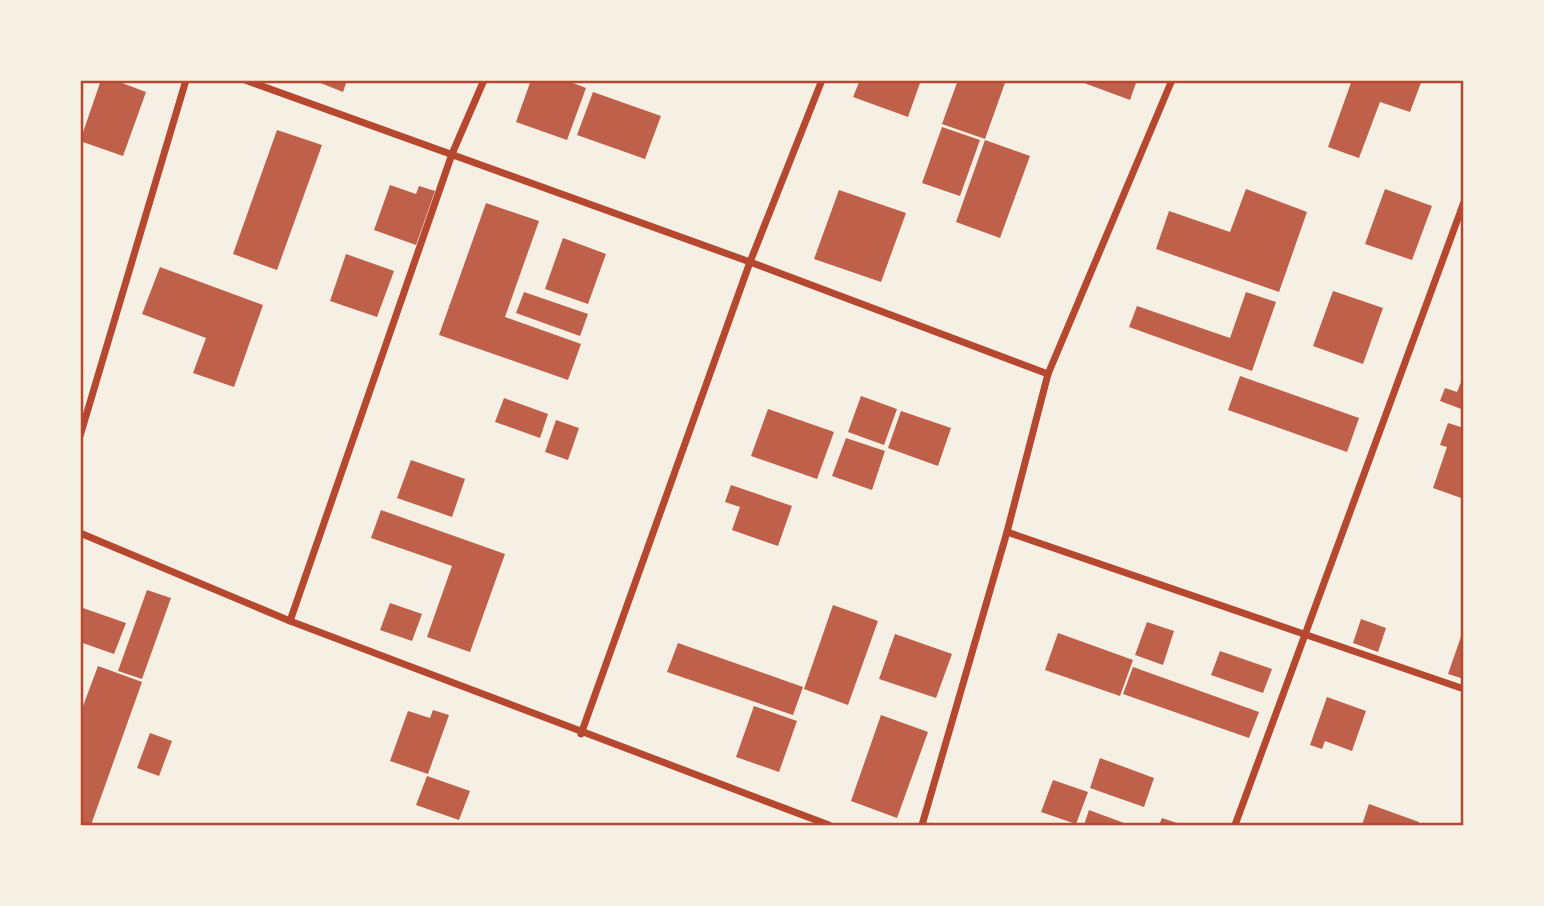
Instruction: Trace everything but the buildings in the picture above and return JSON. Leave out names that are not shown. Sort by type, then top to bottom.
[{"type":"street","points":[[80,436],[186,80]]},
{"type":"street","points":[[245,80],[750,261],[1048,374]]},
{"type":"street","points":[[290,621],[452,154],[484,80]]},
{"type":"street","points":[[581,734],[750,261],[822,80]]},
{"type":"street","points":[[922,825],[1007,532],[1048,374],[1172,80]]},
{"type":"street","points":[[1235,825],[1464,202]]},
{"type":"street","points":[[1007,532],[1464,689]]},
{"type":"street","points":[[80,533],[290,621],[581,734],[829,825]]}]
